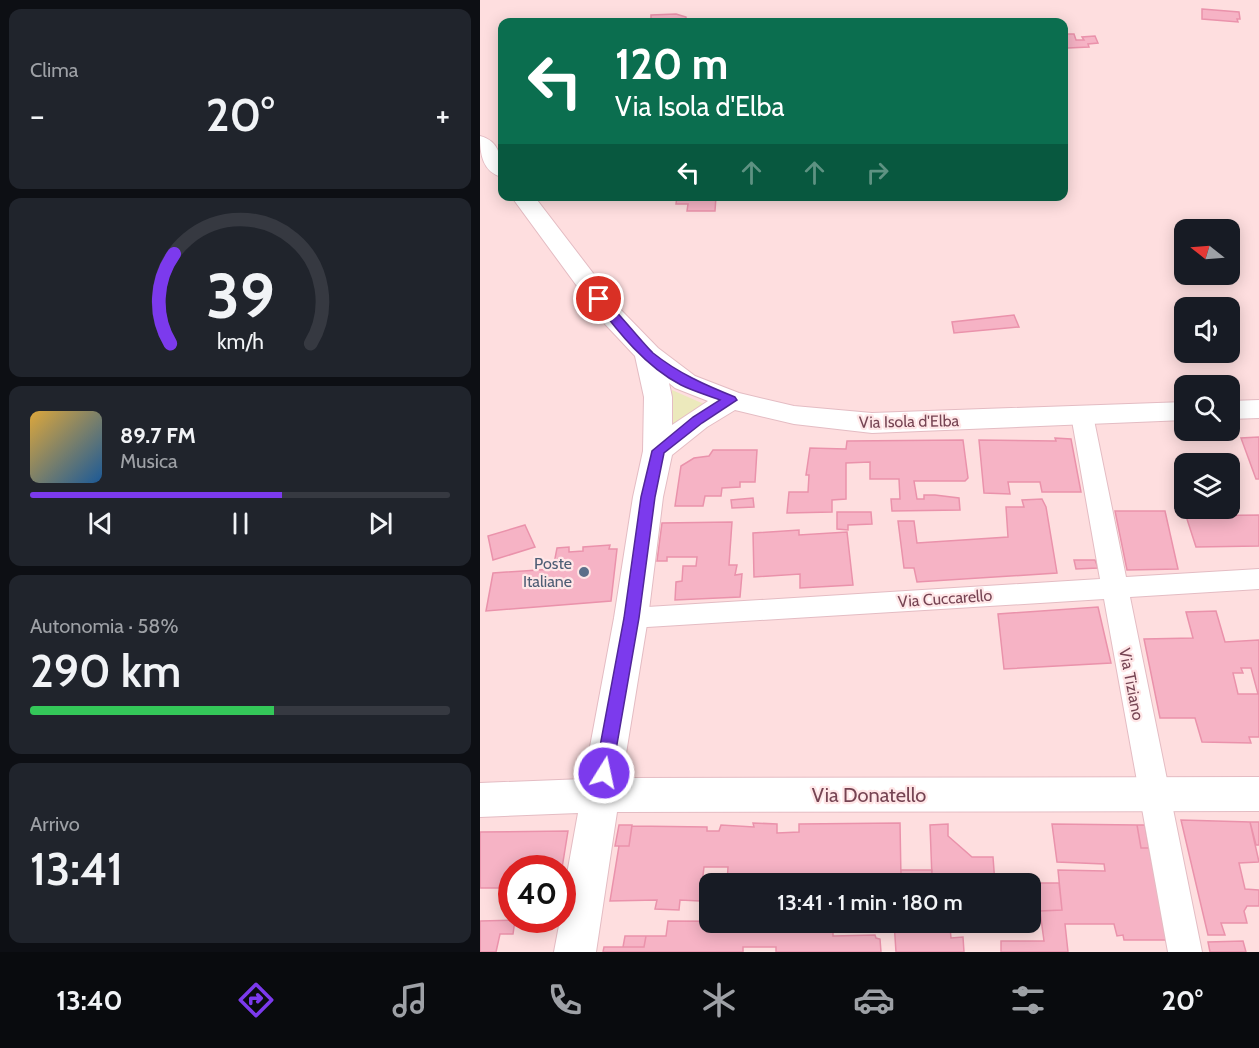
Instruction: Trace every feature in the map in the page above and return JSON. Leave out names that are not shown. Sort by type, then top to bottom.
[{"type":"street","points":[[480,142],[498,165]]},
{"type":"street","name":"Via Isola d'Elba","points":[[526,201],[613,317],[648,354],[685,382],[730,400],[794,415],[872,423],[1174,411]]},
{"type":"street","points":[[575,952],[631,618],[648,497],[658,451],[658,397],[648,354]]},
{"type":"street","points":[[658,451],[697,420],[730,400]]},
{"type":"street","points":[[1240,410],[1259,409]]},
{"type":"street","name":"Via Tiziano","points":[[1082,415],[1153,795],[1185,952]]},
{"type":"street","name":"Via Cuccarello","points":[[631,618],[1259,579]]},
{"type":"street","name":"Via Donatello","points":[[480,800],[600,795],[1259,794]]},
{"type":"shaded area","points":[[672,390],[704,404],[671,430]]},
{"type":"building","points":[[1202,9],[1239,12],[1240,19],[1237,19],[1238,22],[1202,19]]},
{"type":"building","points":[[676,14],[686,18],[651,18],[651,15]]},
{"type":"building","points":[[1068,34],[1074,34],[1076,40],[1095,36],[1098,43],[1088,44],[1089,47],[1068,48]]},
{"type":"building","points":[[676,201],[716,201],[715,211],[687,211],[688,204],[676,204]]},
{"type":"building","points":[[1014,315],[1019,327],[954,333],[952,322]]},
{"type":"building","points":[[1259,437],[1259,479],[1256,479],[1241,438]]},
{"type":"building","points":[[1055,438],[1071,439],[1081,492],[1042,492],[1040,482],[1008,482],[1010,494],[984,493],[979,440],[1056,441]]},
{"type":"building","points":[[963,440],[968,478],[965,481],[914,481],[917,499],[924,499],[924,495],[959,498],[960,510],[892,511],[891,499],[900,499],[899,479],[870,479],[870,462],[846,463],[846,499],[832,500],[832,512],[787,513],[789,492],[808,492],[809,475],[806,475],[810,448],[846,449],[847,441]]},
{"type":"building","points":[[713,450],[757,450],[755,482],[740,482],[740,487],[722,488],[721,496],[705,496],[703,506],[675,506],[681,466],[694,458],[709,456]]},
{"type":"building","points":[[753,498],[754,507],[732,508],[731,500]]},
{"type":"building","points":[[1042,499],[1046,507],[1057,573],[917,582],[914,568],[904,568],[898,521],[914,521],[917,543],[1008,537],[1006,507],[1024,507],[1022,500]]},
{"type":"building","points":[[1115,511],[1165,511],[1178,569],[1127,570]]},
{"type":"building","points":[[837,512],[871,512],[872,524],[848,525],[848,530],[837,529]]},
{"type":"building","points":[[1240,515],[1259,515],[1259,546],[1196,547],[1187,519],[1240,519]]},
{"type":"building","points":[[732,522],[729,565],[737,565],[735,575],[742,574],[740,597],[675,600],[676,582],[682,581],[683,566],[696,566],[697,557],[667,557],[667,561],[657,561],[662,523]]},
{"type":"building","points":[[525,525],[535,547],[493,560],[488,536]]},
{"type":"building","points":[[799,530],[799,535],[847,532],[853,585],[800,588],[800,574],[754,577],[753,533]]},
{"type":"building","points":[[610,545],[609,549],[617,549],[611,601],[486,611],[493,573],[553,569],[557,548],[569,547],[569,552],[583,551],[583,547]]},
{"type":"building","points":[[1074,560],[1095,560],[1098,568],[1076,569]]},
{"type":"building","points":[[1098,607],[1111,663],[1004,669],[998,614]]},
{"type":"building","points":[[1216,611],[1225,642],[1259,640],[1259,737],[1249,737],[1251,743],[1202,742],[1195,718],[1160,718],[1144,639],[1193,638],[1186,612]],"holes":[[[1241,668],[1251,668],[1258,694],[1238,694],[1233,673],[1243,673]]]},
{"type":"building","points":[[1181,820],[1250,822],[1259,862],[1239,863],[1245,889],[1259,890],[1259,906],[1247,906],[1244,911],[1247,923],[1221,923],[1225,935],[1208,935]]},
{"type":"building","points":[[1250,822],[1259,822],[1259,845],[1256,845]]},
{"type":"building","points":[[753,823],[777,824],[777,833],[799,832],[799,824],[900,823],[901,873],[728,873],[728,867],[704,867],[703,873],[699,873],[699,901],[680,900],[679,910],[655,909],[657,900],[610,901],[619,846],[629,846],[632,826],[707,827],[707,831],[719,831],[721,825],[754,827]]},
{"type":"building","points":[[948,824],[948,836],[972,857],[993,857],[994,873],[932,873],[930,825]]},
{"type":"building","points":[[1052,824],[1137,825],[1141,848],[1149,848],[1168,940],[1124,940],[1123,935],[1117,936],[1114,924],[1065,924],[1068,952],[1001,952],[1001,941],[1044,941],[1041,911],[1062,910],[1058,870],[1105,871],[1104,864],[1057,862]]},
{"type":"building","points":[[619,825],[632,825],[629,846],[615,846]]},
{"type":"building","points":[[1137,825],[1145,825],[1149,848],[1141,848]]},
{"type":"building","points":[[568,831],[564,855],[498,855],[498,888],[480,888],[480,832]]},
{"type":"building","points":[[901,870],[932,870],[932,873],[901,873]]},
{"type":"building","points":[[1041,883],[1059,883],[1062,910],[1041,911]]},
{"type":"building","points":[[498,920],[498,933],[513,934],[500,934],[496,952],[480,952],[480,921]]},
{"type":"building","points":[[668,921],[699,921],[699,933],[875,935],[880,939],[881,952],[776,952],[776,947],[743,947],[743,952],[603,952],[604,947],[644,947],[646,936],[666,936]]},
{"type":"building","points":[[895,933],[951,933],[951,938],[963,937],[964,952],[896,952]]},
{"type":"building","points":[[625,936],[646,936],[644,947],[623,947]]},
{"type":"building","points":[[1243,941],[1246,952],[1210,952],[1208,942]]},
{"type":"place","name":"Poste Italiane","points":[[584,572]]},
{"type":"route","points":[[599,299],[648,354],[685,382],[730,400],[697,420],[658,451],[648,497],[631,618],[604,773]]}]
